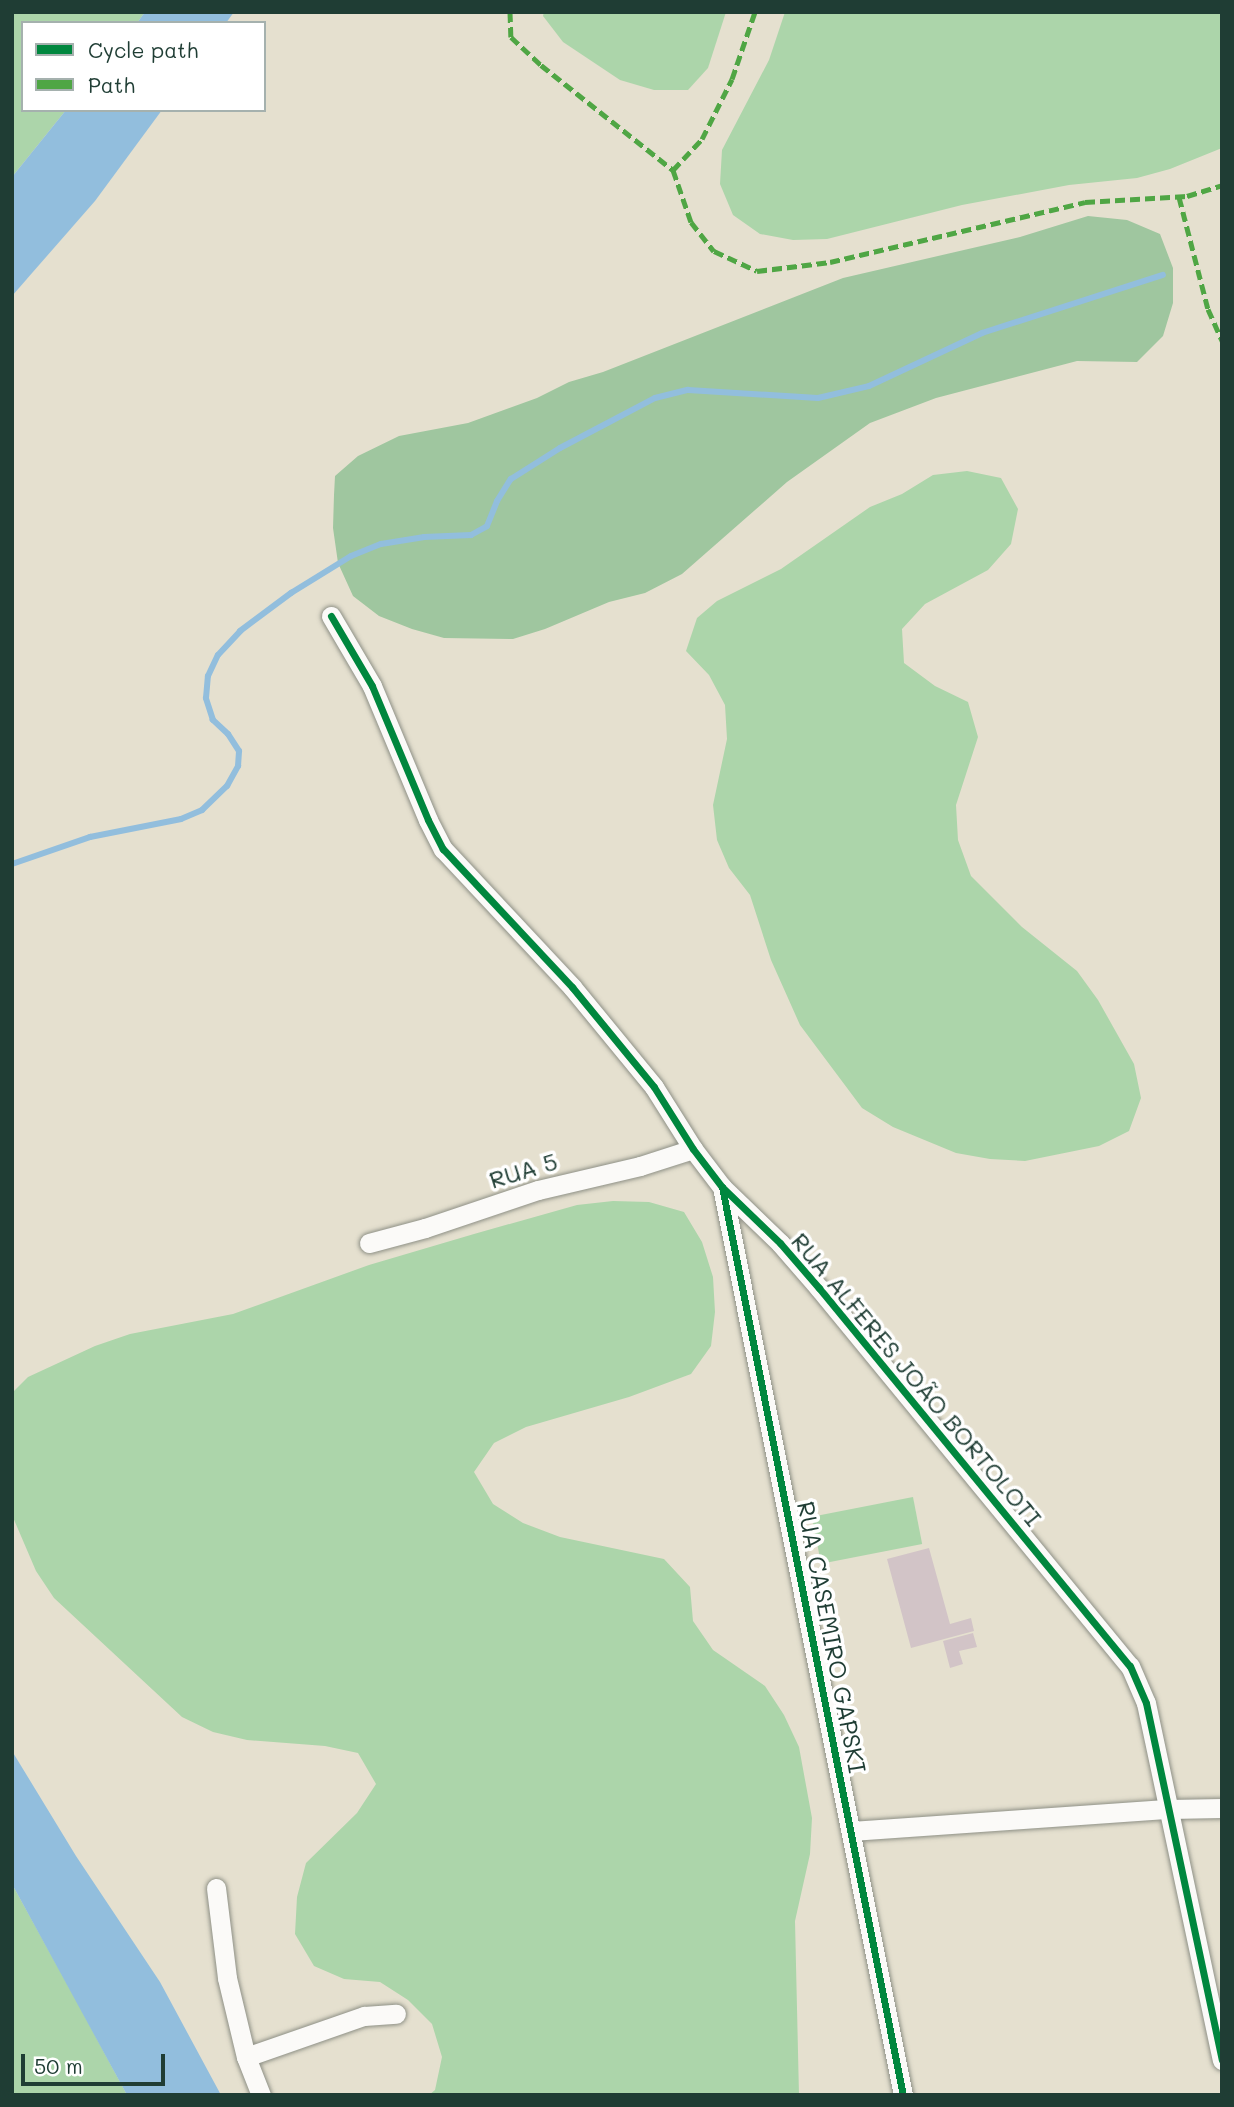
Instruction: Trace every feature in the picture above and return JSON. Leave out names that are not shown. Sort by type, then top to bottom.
[{"type":"street","name":"RUA ALFERES JOÃO BORTOLOTI","points":[[331,616],[372,686],[418,797],[443,849],[572,987],[654,1087],[693,1149],[722,1187],[773,1236],[819,1288],[1130,1666],[1146,1703],[1222,2060]]},
{"type":"street","name":"RUA 5","points":[[369,1243],[551,1186],[632,1168],[693,1149]]},
{"type":"street","name":"RUA CASEMIRO GAPSKI","points":[[722,1187],[903,2095]]},
{"type":"street","points":[[851,1831],[1169,1809],[1222,1808]]},
{"type":"street","points":[[216,1888],[227,1978],[246,2057],[261,2095]]},
{"type":"street","points":[[246,2057],[364,2016],[396,2014]]},
{"type":"green space","points":[[12,12],[145,12],[138,21],[21,21],[21,112],[64,112],[12,177]]},
{"type":"green space","points":[[544,12],[726,12],[708,68],[688,90],[654,90],[620,80],[563,42],[543,16]]},
{"type":"green space","points":[[785,12],[1222,12],[1222,148],[1170,169],[1137,178],[1069,185],[962,205],[827,239],[793,240],[760,234],[733,215],[720,184],[722,150],[769,60]]},
{"type":"green space","points":[[1088,216],[1127,220],[1160,234],[1173,268],[1173,303],[1163,336],[1137,362],[1077,361],[936,398],[870,423],[787,482],[682,574],[645,593],[609,602],[545,629],[513,639],[444,638],[379,616],[353,596],[338,563],[333,528],[334,495],[335,476],[358,456],[399,436],[468,423],[537,398],[569,382],[603,372],[843,278],[1020,237]]},
{"type":"green space","points":[[967,471],[1001,478],[1018,509],[1011,544],[988,570],[925,604],[902,629],[904,663],[935,686],[968,702],[978,737],[956,805],[958,840],[971,876],[1022,927],[1077,971],[1098,1000],[1134,1064],[1141,1098],[1129,1131],[1099,1146],[1025,1161],[956,1153],[893,1127],[862,1108],[800,1025],[771,960],[750,895],[729,868],[717,840],[713,805],[727,739],[725,705],[709,675],[686,651],[697,618],[717,601],[781,569],[870,507],[902,494],[933,475]]},
{"type":"green space","points":[[613,1201],[649,1202],[684,1212],[702,1242],[713,1277],[715,1312],[711,1346],[691,1374],[629,1397],[526,1427],[494,1443],[474,1472],[493,1504],[523,1523],[560,1537],[664,1559],[690,1587],[693,1621],[713,1650],[765,1686],[784,1715],[799,1747],[812,1818],[810,1854],[795,1921],[799,2095],[429,2095],[435,2090],[442,2057],[432,2024],[408,2000],[380,1982],[344,1979],[314,1966],[295,1934],[297,1897],[306,1863],[357,1813],[376,1784],[358,1753],[325,1746],[247,1740],[213,1732],[182,1717],[54,1598],[36,1571],[12,1515],[12,1393],[28,1377],[95,1346],[130,1334],[233,1314],[369,1265],[577,1205]]},
{"type":"green space","points":[[913,1497],[922,1544],[821,1564],[812,1517]]},
{"type":"green space","points":[[12,1884],[76,2000],[127,2095],[12,2095]]},
{"type":"water","points":[[145,12],[234,12],[227,21],[138,21]]},
{"type":"water","points":[[64,112],[161,112],[95,201],[12,296],[12,177]]},
{"type":"water","points":[[12,1751],[76,1856],[160,1982],[221,2095],[127,2095],[12,1884]]},
{"type":"building","points":[[929,1548],[950,1624],[971,1618],[974,1631],[911,1648],[887,1559]]},
{"type":"building","points":[[973,1633],[977,1647],[959,1651],[963,1664],[950,1668],[943,1641]]},
{"type":"waterway","points":[[12,864],[90,837],[181,819],[202,810],[227,786],[238,766],[239,751],[228,734],[213,720],[206,698],[208,676],[218,655],[240,631],[291,593],[351,556],[381,544],[424,537],[471,535],[487,526],[497,501],[511,479],[560,448],[655,398],[688,390],[818,398],[869,386],[982,333],[1163,275]]},
{"type":"marked path","points":[[510,12],[511,37],[541,65],[673,170],[691,222],[714,251],[757,271],[830,262],[1085,202],[1187,196],[1222,185]]},
{"type":"marked path","points":[[673,170],[702,139],[732,79],[755,12]]},
{"type":"marked path","points":[[1179,197],[1208,309],[1222,341]]},
{"type":"cycle path","points":[[331,616],[372,686],[428,820],[443,849],[572,987],[654,1087],[693,1149],[722,1187],[780,1243],[819,1288],[1130,1666],[1146,1703],[1222,2060]]},
{"type":"cycle path","points":[[722,1187],[903,2095]]}]
